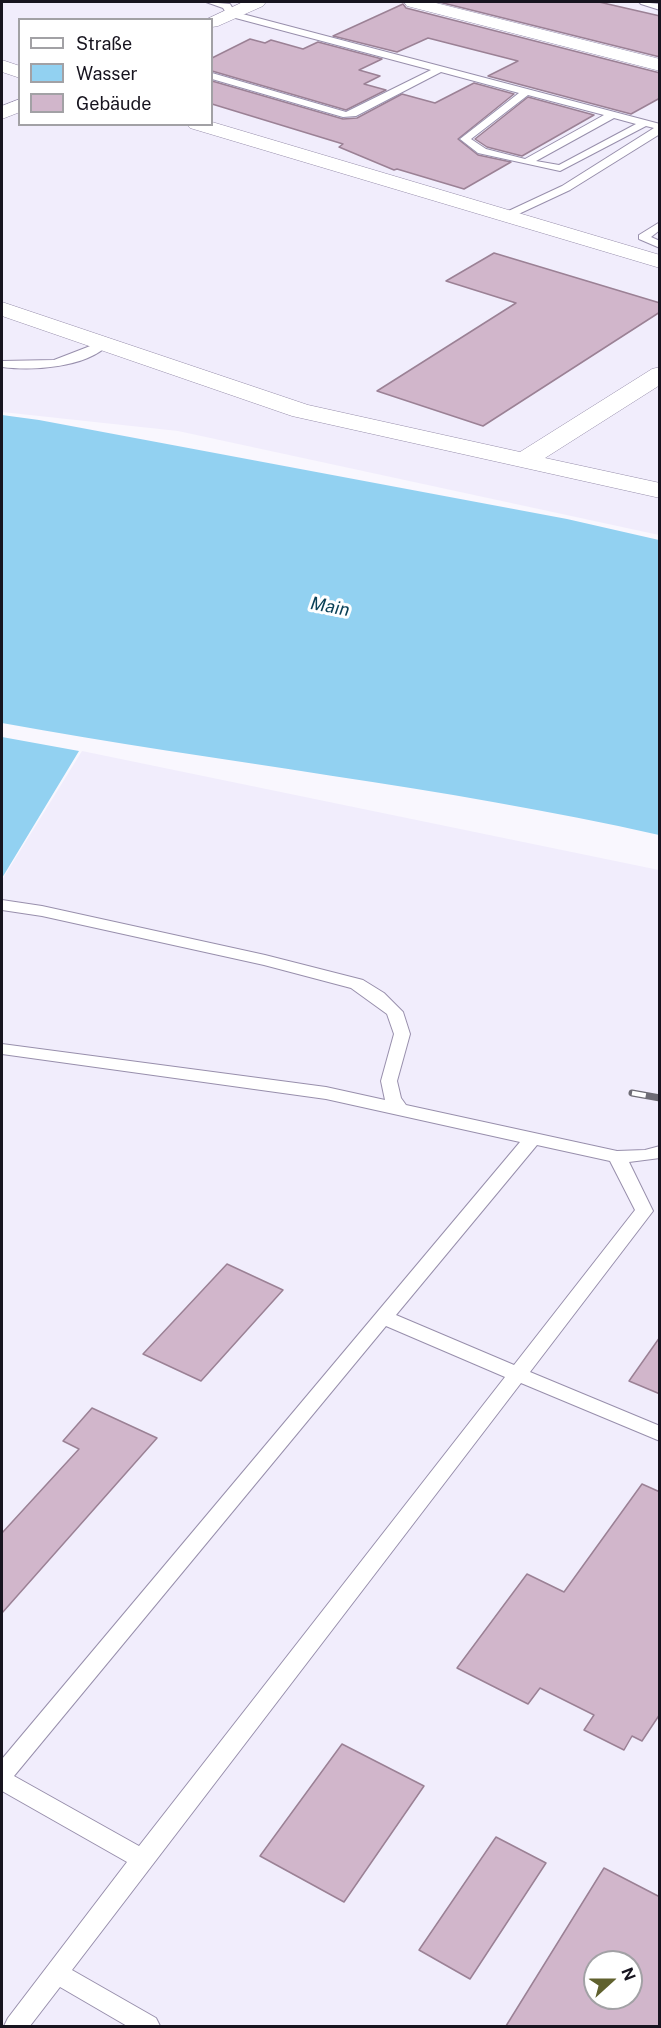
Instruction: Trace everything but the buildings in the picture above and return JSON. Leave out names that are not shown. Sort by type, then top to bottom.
[{"type":"street","points":[[213,22],[257,2]]},
{"type":"street","points":[[412,2],[660,65]]},
{"type":"street","points":[[2,66],[18,71]]},
{"type":"street","points":[[2,113],[18,106]]},
{"type":"street","points":[[204,126],[660,262]]},
{"type":"street","points":[[2,309],[301,411],[660,491]]},
{"type":"street","points":[[523,461],[660,374]]},
{"type":"lane","points":[[212,2],[227,6],[231,14],[660,128]]},
{"type":"lane","points":[[644,2],[660,7]]},
{"type":"lane","points":[[213,76],[346,115],[440,69]]},
{"type":"lane","points":[[526,92],[465,139],[482,151],[560,168],[643,124]]},
{"type":"lane","points":[[526,162],[612,116]]},
{"type":"lane","points":[[506,216],[588,175],[660,128]]},
{"type":"lane","points":[[660,225],[643,237],[660,245]]},
{"type":"lane","points":[[2,364],[32,366],[73,360],[102,345]]},
{"type":"lane","points":[[2,905],[42,911],[265,960],[357,984],[378,997],[395,1012],[402,1034],[389,1081],[393,1099],[400,1109]]},
{"type":"lane","points":[[2,1049],[326,1093],[617,1157],[645,1156],[660,1152]]},
{"type":"lane","points":[[2,1774],[532,1139]]},
{"type":"lane","points":[[16,2026],[142,1859],[644,1211],[617,1157]]},
{"type":"lane","points":[[382,1317],[660,1434]]},
{"type":"lane","points":[[2,1780],[142,1859]]},
{"type":"lane","points":[[57,1973],[148,2026]]},
{"type":"shaded area","points":[[2,2],[659,2],[659,535],[178,431],[2,412]]},
{"type":"shaded area","points":[[82,751],[659,870],[659,2026],[2,2026],[2,880]]},
{"type":"water","name":"Main","points":[[2,415],[567,519],[659,540],[659,835],[496,802],[2,723]]},
{"type":"water","points":[[2,737],[79,751],[2,878]]},
{"type":"railway","points":[[632,1093],[660,1098]]}]
